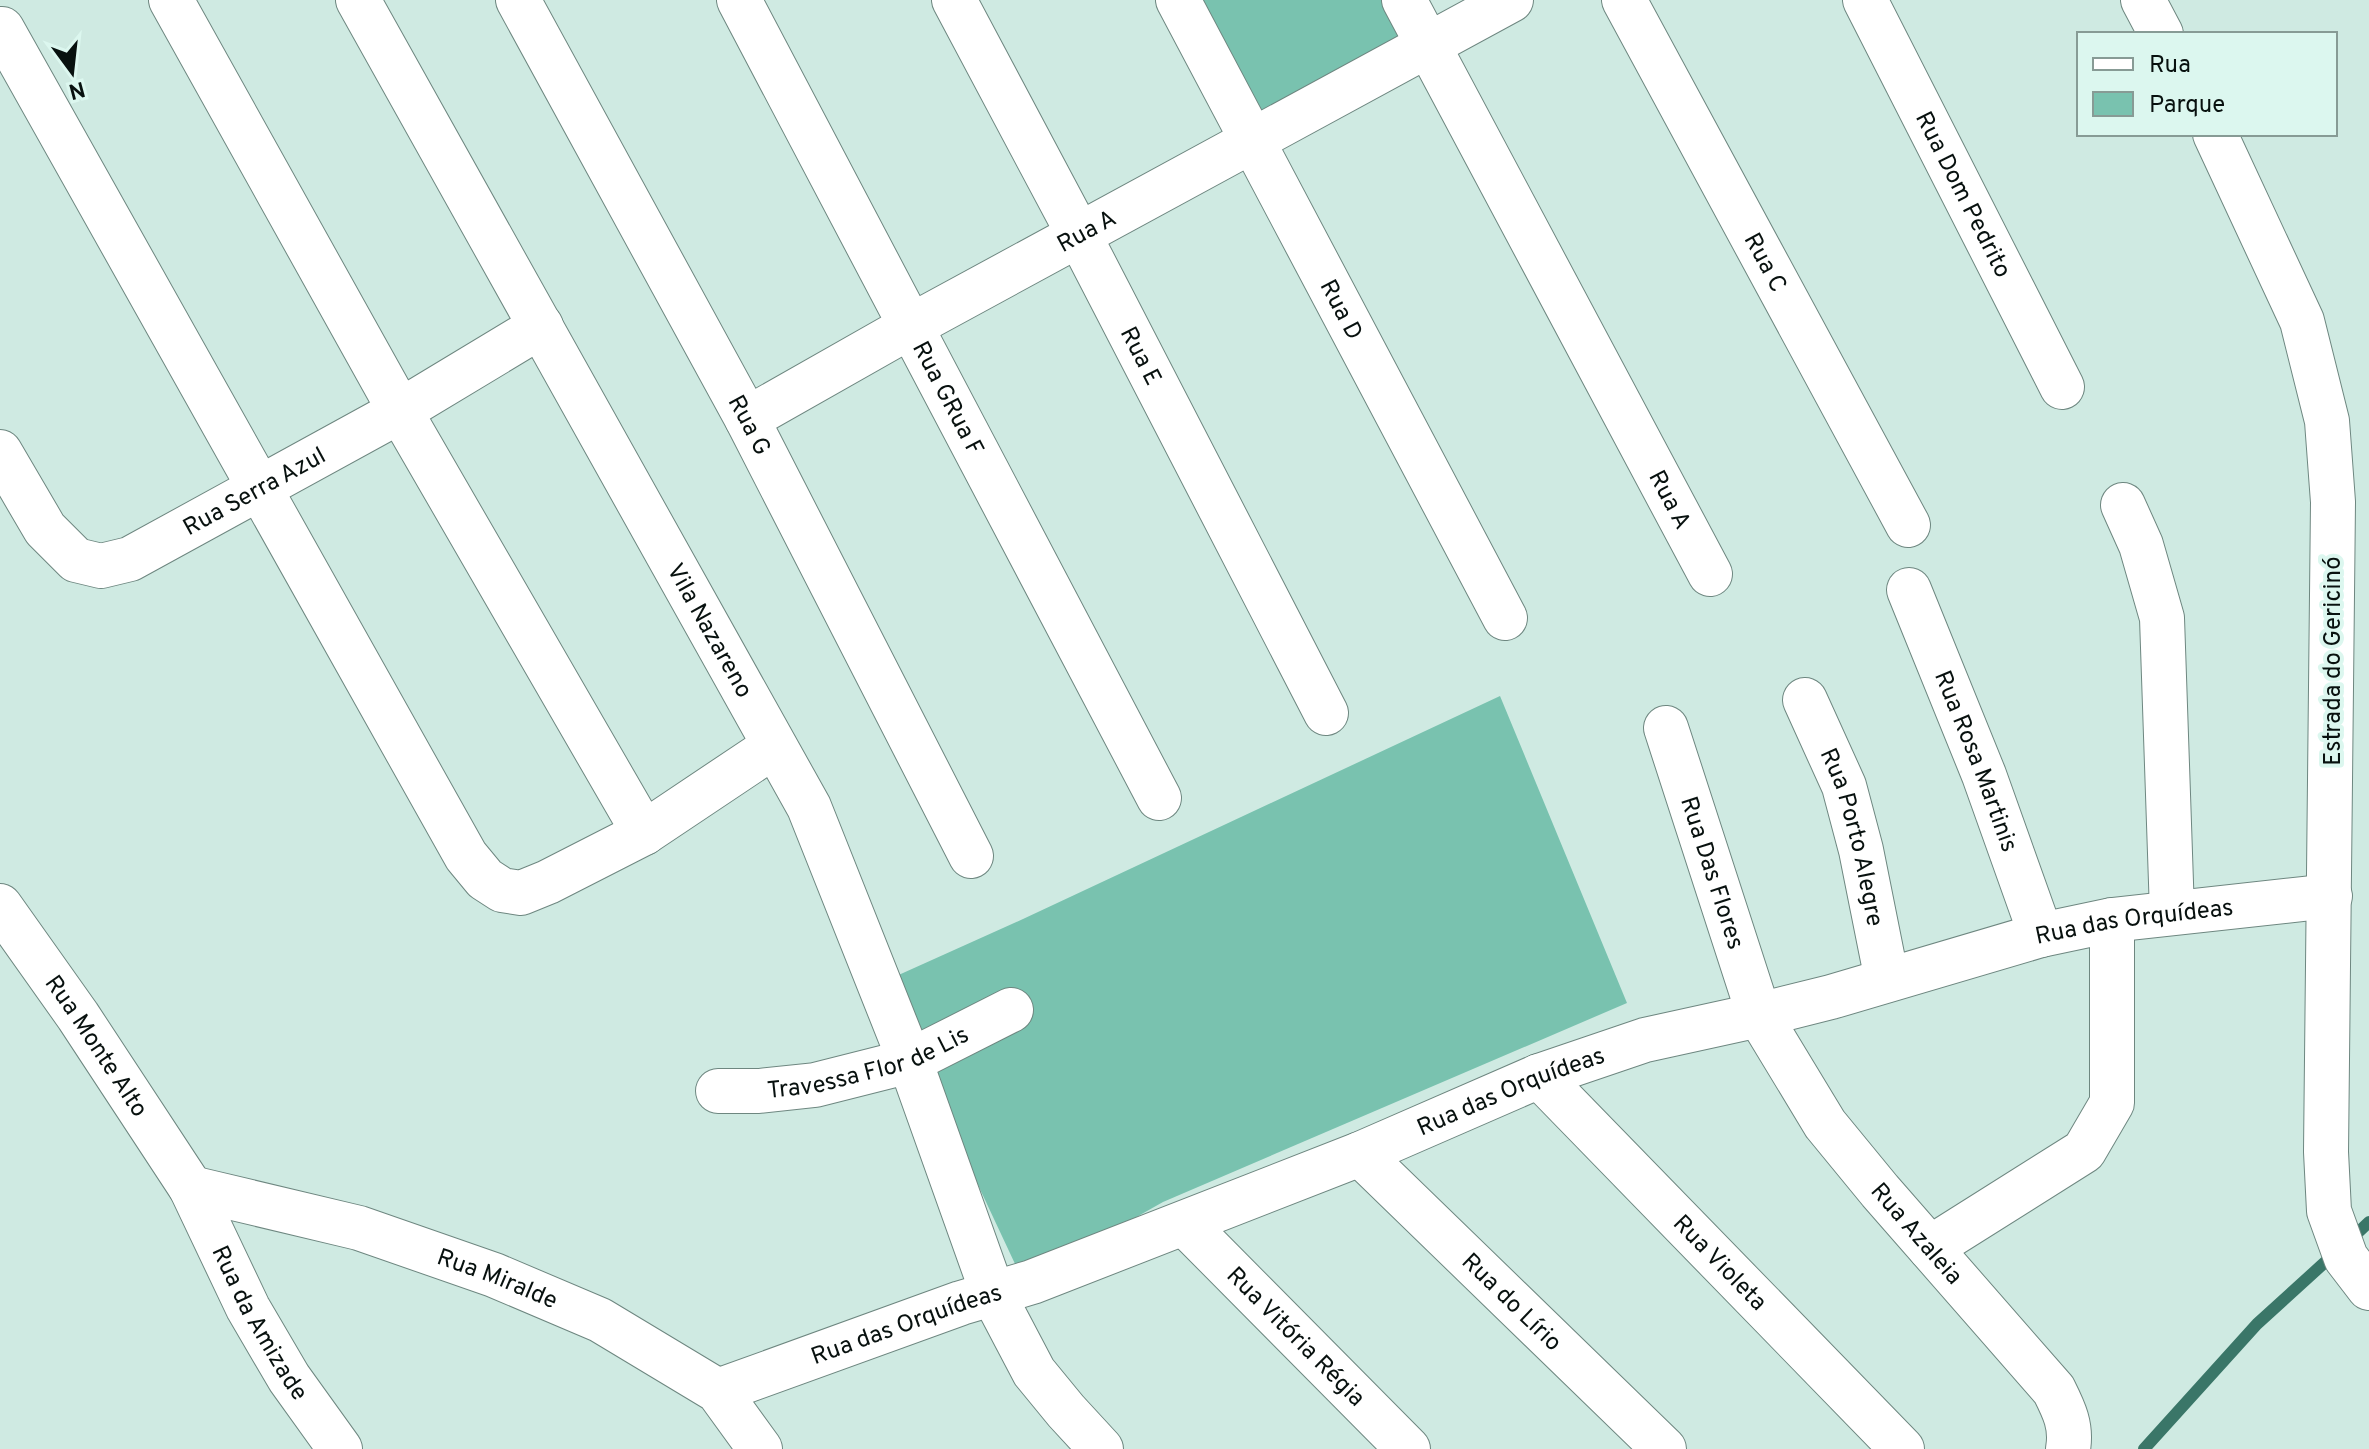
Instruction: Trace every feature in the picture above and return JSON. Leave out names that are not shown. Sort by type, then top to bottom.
[{"type":"street","points":[[171,0],[400,411],[644,833]]},
{"type":"street","name":"Vila Nazareno","points":[[358,0],[809,807],[910,1061],[993,1294],[1034,1372],[1101,1449]]},
{"type":"street","name":"Rua G","points":[[518,0],[747,419],[971,856]]},
{"type":"street","name":"Rua GRua F","points":[[739,0],[1159,798]]},
{"type":"street","name":"Rua E","points":[[954,0],[1326,713]]},
{"type":"street","name":"Rua D","points":[[1178,0],[1505,618]]},
{"type":"street","name":"Rua A","points":[[1404,0],[1710,574]]},
{"type":"street","name":"Rua A","points":[[747,419],[911,326],[1511,0]]},
{"type":"street","name":"Rua C","points":[[1624,0],[1908,525]]},
{"type":"street","name":"Rua Dom Pedrito","points":[[1865,0],[2062,387]]},
{"type":"street","points":[[2143,0],[2160,32]]},
{"type":"street","points":[[2,29],[466,856],[485,879],[502,890],[521,893],[548,882],[644,833],[774,746]]},
{"type":"street","name":"Estrada do Gericinó","points":[[2216,136],[2302,321],[2327,421],[2333,502],[2326,1152],[2329,1211],[2346,1258],[2369,1288]]},
{"type":"street","name":"Rua Serra Azul","points":[[0,452],[45,529],[76,560],[101,566],[130,559],[400,411],[541,326]]},
{"type":"street","points":[[2123,505],[2141,545],[2162,618],[2172,912]]},
{"type":"street","name":"Rua Rosa Martinis","points":[[1909,590],[1984,775],[2041,935]]},
{"type":"street","name":"Rua Porto Alegre","points":[[1805,700],[1844,786],[1861,850],[1887,980]]},
{"type":"street","name":"Rua Das Flores","points":[[1666,728],[1759,1015]]},
{"type":"street","name":"Rua das Orquídeas","points":[[718,1391],[961,1303],[1032,1282],[1360,1154],[1539,1076],[1645,1040],[1759,1015],[2041,935],[2112,920],[2330,896]]},
{"type":"street","name":"Rua Monte Alto","points":[[0,906],[78,1016],[191,1188]]},
{"type":"street","points":[[1930,1248],[2084,1151],[2101,1125],[2112,1103],[2112,920]]},
{"type":"street","name":"Travessa Flor de Lis","points":[[718,1091],[759,1091],[815,1085],[910,1061],[1011,1010]]},
{"type":"street","name":"Rua Azaleia","points":[[1759,1015],[1825,1124],[2054,1390],[2067,1417],[2068,1449]]},
{"type":"street","name":"Rua Violeta","points":[[1539,1076],[1902,1449]]},
{"type":"street","name":"Rua do Lírio","points":[[1360,1154],[1664,1449]]},
{"type":"street","name":"Rua Miralde","points":[[191,1188],[359,1228],[494,1275],[600,1320],[718,1391],[760,1449]]},
{"type":"street","name":"Rua da Amizade","points":[[191,1188],[248,1308],[289,1378],[340,1449]]},
{"type":"street","name":"Rua Vitória Régia","points":[[1185,1224],[1408,1449]]},
{"type":"green space","points":[[1178,0],[1404,0],[1428,44],[1253,140]]},
{"type":"green space","points":[[1500,696],[1627,1003],[1163,1202],[1023,1281],[883,982]]},
{"type":"waterway","points":[[2348,1242],[2369,1222]]},
{"type":"waterway","points":[[2144,1449],[2257,1324],[2334,1254]]}]
